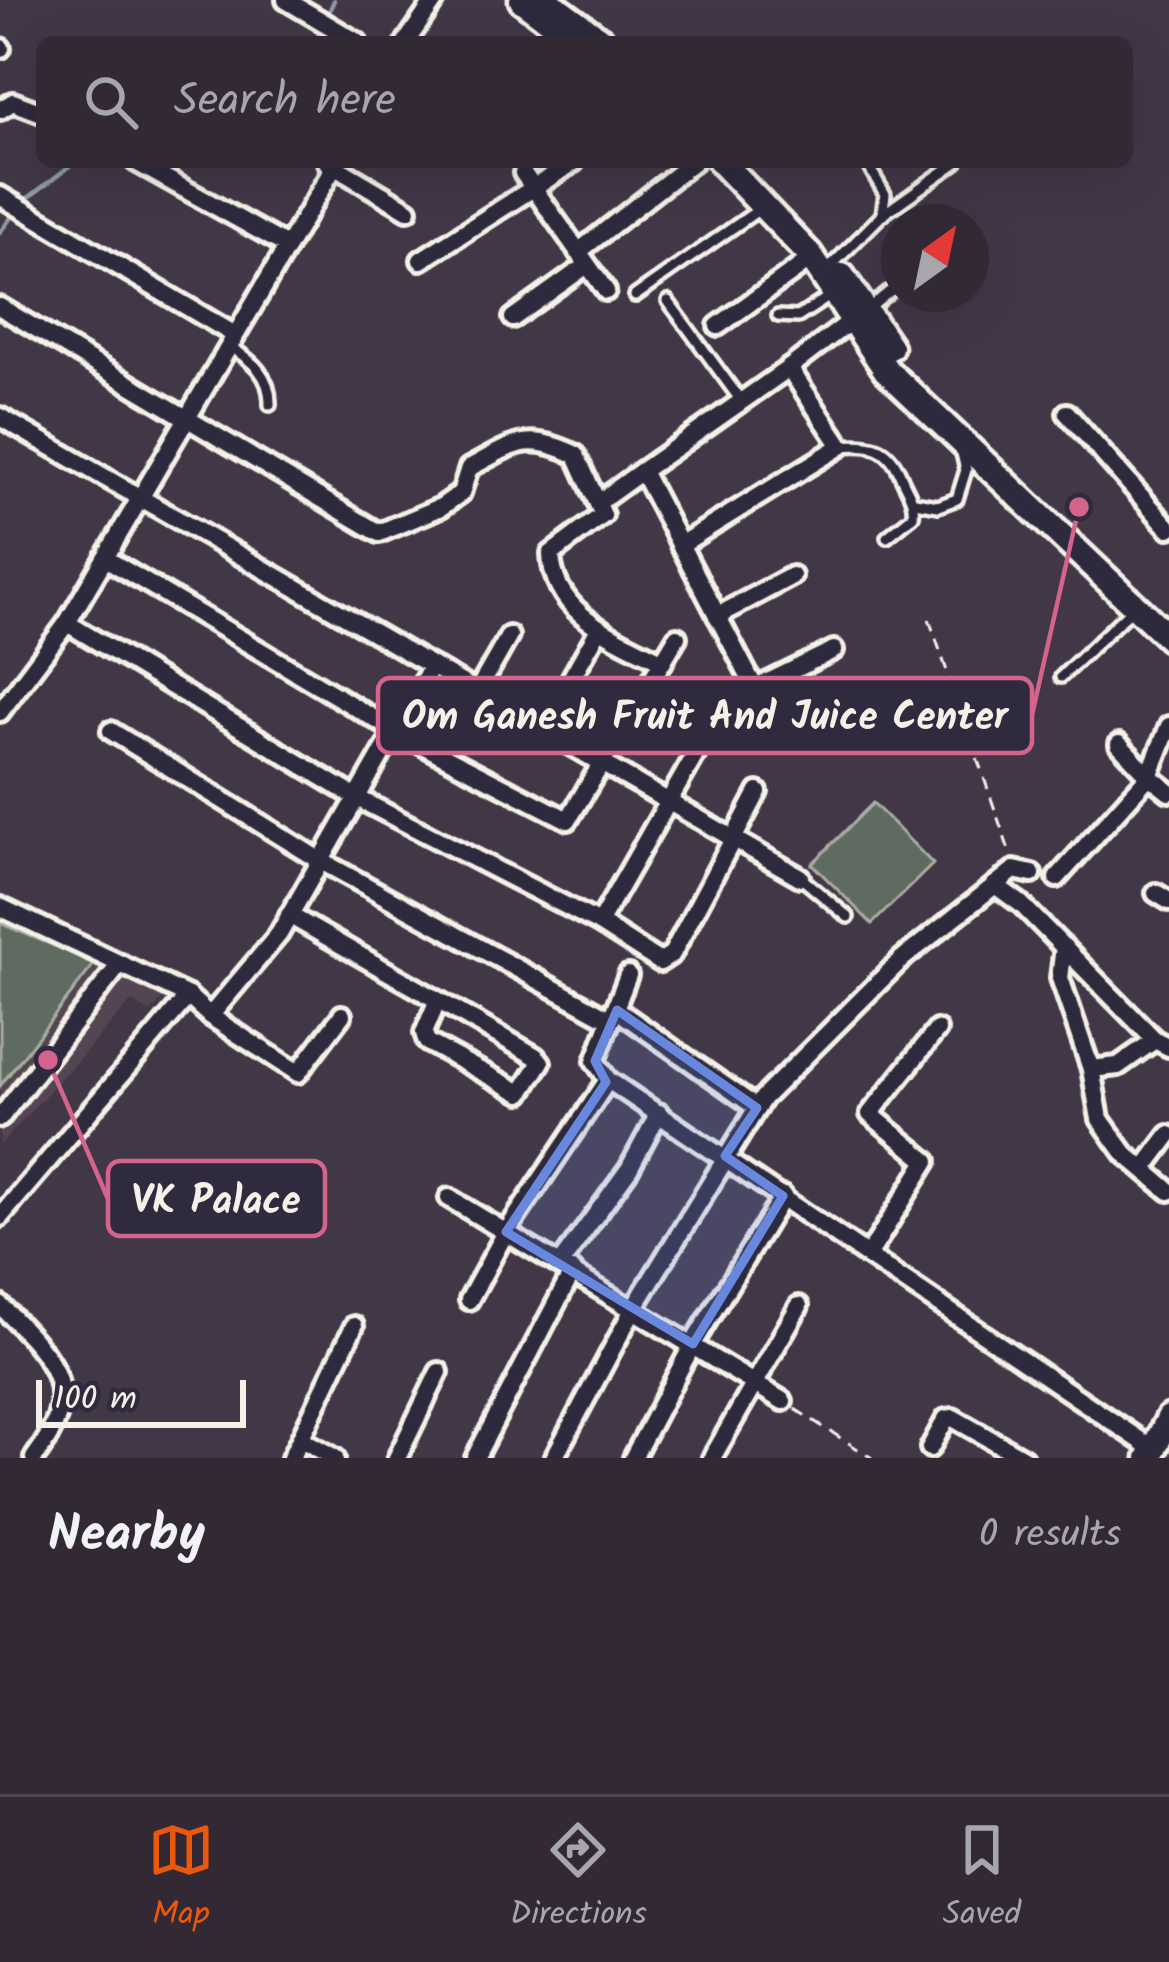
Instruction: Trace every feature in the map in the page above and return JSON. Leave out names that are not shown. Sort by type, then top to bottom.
[{"type":"main road","points":[[522,0],[570,36]]},
{"type":"main road","points":[[546,0],[594,36]]},
{"type":"main road","points":[[728,168],[823,261],[835,292],[860,314],[886,370],[1169,638]]},
{"type":"main road","points":[[747,168],[898,361],[1169,617]]},
{"type":"main road","points":[[1151,1454],[1169,1418]]},
{"type":"street","points":[[286,0],[347,36]]},
{"type":"street","points":[[410,36],[434,0]]},
{"type":"street","points":[[0,110],[13,102],[36,111]]},
{"type":"street","points":[[147,168],[287,246]]},
{"type":"street","points":[[0,712],[67,623],[330,168]]},
{"type":"street","points":[[341,168],[408,210]]},
{"type":"street","points":[[421,260],[528,181],[559,168]]},
{"type":"street","points":[[513,318],[686,168]]},
{"type":"street","points":[[528,181],[606,291]]},
{"type":"street","points":[[14,201],[232,341]]},
{"type":"street","points":[[718,326],[823,261]]},
{"type":"street","points":[[0,307],[379,532],[441,508],[461,493],[469,468],[518,442],[544,439],[576,454],[598,502],[600,519],[558,548],[550,560],[571,607],[599,629],[663,662]]},
{"type":"street","points":[[598,502],[860,314]]},
{"type":"street","points":[[680,545],[841,446],[789,368]]},
{"type":"street","points":[[1067,413],[1169,528]]},
{"type":"street","points":[[0,418],[800,877]]},
{"type":"street","points":[[642,471],[781,737]]},
{"type":"street","points":[[105,558],[395,731],[562,819],[572,817],[677,637]]},
{"type":"street","points":[[717,616],[792,575]]},
{"type":"street","points":[[67,623],[357,798],[666,961],[758,792]]},
{"type":"street","points":[[542,730],[599,629]]},
{"type":"street","points":[[477,692],[509,636]]},
{"type":"street","points":[[754,689],[834,650]]},
{"type":"street","points":[[210,1016],[289,915],[432,666]]},
{"type":"street","points":[[599,923],[718,715]]},
{"type":"street","points":[[1057,878],[1148,776],[1169,726]]},
{"type":"street","points":[[111,731],[321,861],[614,1015],[757,1108]]},
{"type":"street","points":[[1119,744],[1169,792]]},
{"type":"street","points":[[554,1458],[634,1308],[757,1108],[902,958],[995,885],[1023,872]]},
{"type":"street","points":[[995,885],[1162,1044],[1118,1066],[1091,1069]]},
{"type":"street","points":[[0,907],[188,997],[298,1073],[342,1015]]},
{"type":"street","points":[[289,915],[542,1062],[521,1093],[427,1042],[424,1033],[437,1002]]},
{"type":"street","points":[[1064,946],[1060,978],[1091,1069],[1100,1119],[1125,1154],[1169,1191]]},
{"type":"street","points":[[0,1118],[120,964]]},
{"type":"street","points":[[628,975],[595,1061],[608,1080],[868,1254],[1151,1454]]},
{"type":"street","points":[[0,1217],[188,997]]},
{"type":"street","points":[[868,1254],[928,1161],[870,1114],[937,1030]]},
{"type":"street","points":[[469,1300],[506,1232],[608,1080]]},
{"type":"street","points":[[475,1458],[566,1268],[629,1169],[658,1113]]},
{"type":"street","points":[[1145,1167],[1169,1135]]},
{"type":"street","points":[[633,1458],[692,1344],[783,1196]]},
{"type":"street","points":[[449,1198],[783,1401]]},
{"type":"street","points":[[0,1305],[46,1352],[61,1382],[62,1416],[34,1458]]},
{"type":"street","points":[[712,1458],[751,1381],[799,1306]]},
{"type":"street","points":[[291,1458],[354,1326]]},
{"type":"street","points":[[397,1458],[439,1372]]},
{"type":"street","points":[[930,1448],[946,1419],[953,1418],[1023,1458]]},
{"type":"street","points":[[301,1439],[335,1458]]},
{"type":"lane","points":[[870,168],[885,194],[884,204]]},
{"type":"lane","points":[[898,204],[949,168]]},
{"type":"lane","points":[[635,296],[764,206]]},
{"type":"lane","points":[[823,261],[881,216]]},
{"type":"lane","points":[[778,316],[798,317],[835,292]]},
{"type":"lane","points":[[860,314],[881,298]]},
{"type":"lane","points":[[668,301],[739,398]]},
{"type":"lane","points":[[232,341],[271,389],[270,406]]},
{"type":"lane","points":[[915,502],[938,506],[957,500],[966,470],[959,439]]},
{"type":"lane","points":[[841,446],[874,446],[889,452],[915,502],[914,516],[887,537]]},
{"type":"lane","points":[[1060,677],[1134,607]]},
{"type":"lane","points":[[800,877],[848,917]]},
{"type":"path","points":[[929,619],[1023,872]]},
{"type":"path","points":[[783,1401],[872,1458]]},
{"type":"highlighted area","points":[[617,1010],[757,1108],[725,1156],[783,1196],[693,1344],[506,1232],[606,1082],[595,1061]]},
{"type":"shaded area","points":[[95,963],[165,996],[150,1013],[132,1001],[0,1145],[0,1086]]},
{"type":"green space","points":[[873,803],[933,864],[872,924],[812,864]]},
{"type":"green space","points":[[0,923],[95,963],[0,1086]]},
{"type":"waterway","points":[[327,17],[334,0]]},
{"type":"waterway","points":[[318,36],[322,27]]},
{"type":"waterway","points":[[23,202],[67,168]]},
{"type":"waterway","points":[[0,232],[16,211]]},
{"type":"place","name":"Om Ganesh Fruit And Juice Center","points":[[1079,507]]},
{"type":"place","name":"VK Palace","points":[[48,1060]]}]
